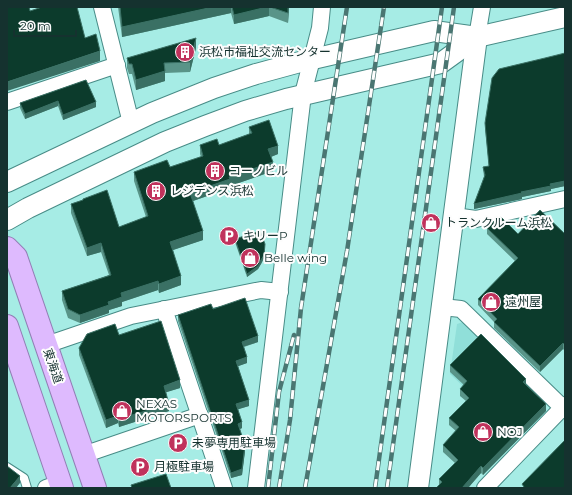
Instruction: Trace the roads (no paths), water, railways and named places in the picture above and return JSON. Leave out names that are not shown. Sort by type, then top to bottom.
[{"type":"highway","name":"東海道","points":[[7,248],[16,257],[95,488]]},
{"type":"highway","points":[[7,326],[56,486]]},
{"type":"street","points":[[102,7],[131,123]]},
{"type":"street","points":[[256,488],[303,94],[320,28],[322,7]]},
{"type":"street","points":[[418,488],[482,7]]},
{"type":"street","points":[[7,182],[166,107],[214,88],[278,67],[434,31],[477,37],[565,17]]},
{"type":"street","points":[[7,220],[28,208],[185,134],[245,111],[303,94],[441,63],[477,37]]},
{"type":"street","points":[[7,102],[117,65]]},
{"type":"street","points":[[454,216],[476,218],[565,199]]},
{"type":"street","points":[[46,345],[131,316],[261,290],[280,292]]},
{"type":"street","points":[[442,307],[461,309],[564,407],[485,488]]},
{"type":"street","points":[[164,309],[224,488]]},
{"type":"street","points":[[83,455],[200,415]]},
{"type":"lane","points":[[7,467],[24,478],[28,488]]},
{"type":"railway","points":[[279,488],[290,420],[301,308],[347,7]]},
{"type":"railway","points":[[305,488],[347,251],[384,7]]},
{"type":"railway","points":[[375,488],[442,7]]},
{"type":"railway","points":[[387,488],[454,7]]},
{"type":"railway","points":[[268,488],[279,392],[294,335]]},
{"type":"place","name":"浜松市福祉交流センター","points":[[185,52]]},
{"type":"place","name":"コーノビル","points":[[215,171]]},
{"type":"place","name":"レジデンス浜松","points":[[156,191]]},
{"type":"place","name":"トランクルーム浜松","points":[[431,223]]},
{"type":"place","name":"キリーP","points":[[229,236]]},
{"type":"place","name":"Belle wing","points":[[250,258]]},
{"type":"place","name":"遠州屋","points":[[491,302]]},
{"type":"place","name":"NEXAS MOTORSPORTS","points":[[122,411]]},
{"type":"place","name":"NOJ","points":[[483,432]]},
{"type":"place","name":"未夢専用駐車場","points":[[178,443]]},
{"type":"place","name":"月極駐車場","points":[[140,467]]}]
